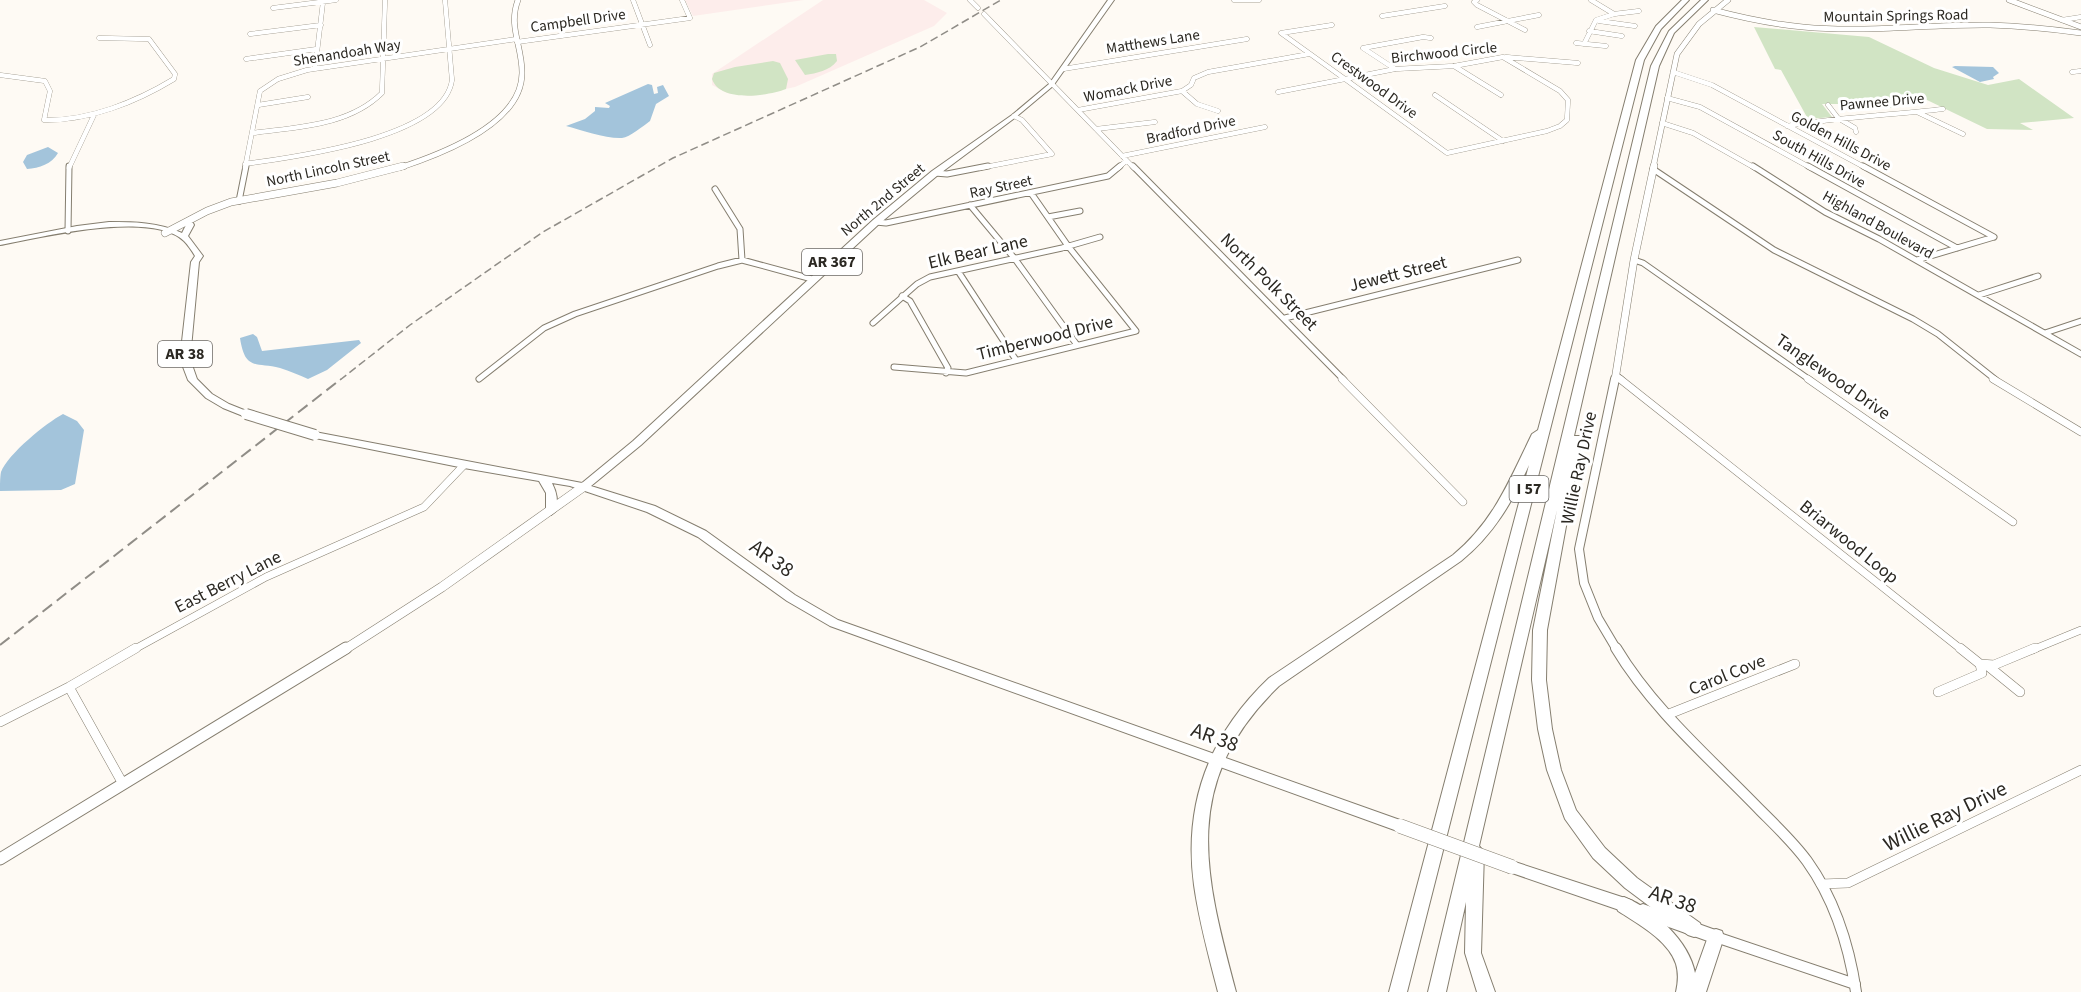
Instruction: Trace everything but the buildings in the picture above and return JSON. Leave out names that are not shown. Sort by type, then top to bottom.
[{"type":"highway","name":"I 57","points":[[1398,992],[1640,60],[1659,25],[1686,0]]},
{"type":"highway","name":"I 57","points":[[1437,992],[1655,66],[1671,32],[1709,5]]},
{"type":"highway","points":[[1581,382],[1584,393],[1540,630],[1539,680],[1545,729],[1559,787],[1570,814],[1581,831],[1599,853],[1631,883],[1694,929]]},
{"type":"highway","points":[[1227,992],[1205,900],[1200,862],[1208,783],[1216,760],[1232,729],[1265,689],[1449,563],[1480,539],[1500,514],[1549,413]]},
{"type":"highway","points":[[1478,819],[1473,953],[1486,992]]},
{"type":"highway","points":[[1624,905],[1653,926],[1676,947],[1686,963],[1685,992]]},
{"type":"highway","points":[[1697,992],[1716,937]]},
{"type":"main road","name":"North 2nd Street","points":[[583,487],[607,469],[669,414],[876,222],[935,173],[1014,116],[1051,85],[1111,0]]},
{"type":"main road","points":[[0,243],[113,224],[142,224],[172,232],[189,249],[195,262]]},
{"type":"main road","points":[[172,232],[190,225]]},
{"type":"main road","name":"AR 38","points":[[172,232],[195,245],[199,256],[195,262],[185,359],[193,380],[209,396],[226,406],[315,435],[583,487],[661,513],[702,534],[791,598],[834,623],[1512,867],[1716,937]]},
{"type":"main road","points":[[607,469],[602,479],[604,486],[614,498]]},
{"type":"main road","points":[[542,478],[550,488],[553,497],[551,511]]},
{"type":"main road","name":"AR 367","points":[[0,858],[384,625],[475,565],[583,487]]},
{"type":"street","points":[[273,8],[336,0]]},
{"type":"street","points":[[253,133],[322,122],[361,111],[376,101],[382,93],[385,0]]},
{"type":"street","points":[[245,164],[356,144],[406,126],[444,101],[452,86],[444,0]]},
{"type":"street","name":"North Lincoln Street","points":[[172,232],[175,225],[220,205],[330,185],[381,173],[431,156],[472,136],[506,111],[520,90],[522,77],[512,16],[518,0]]},
{"type":"street","points":[[633,0],[650,45]]},
{"type":"street","name":"Campbell Drive","points":[[517,41],[690,18],[682,0]]},
{"type":"street","points":[[970,0],[978,8]]},
{"type":"street","points":[[1234,0],[1259,0]]},
{"type":"street","points":[[1477,0],[1474,2],[1477,5],[1525,30]]},
{"type":"street","points":[[1591,0],[1614,14]]},
{"type":"street","name":"Willie Ray Drive","points":[[1728,0],[1709,5],[1677,54],[1634,260],[1616,375],[1579,560],[1592,604],[1612,643],[1642,683],[1807,861],[1821,884],[1842,929],[1855,988]]},
{"type":"street","points":[[2009,0],[2081,27]]},
{"type":"street","points":[[1382,16],[1445,6],[1439,1]]},
{"type":"street","points":[[315,69],[323,2]]},
{"type":"street","name":"Mountain Springs Road","points":[[1709,5],[1764,24],[1833,30],[1990,27],[2081,33]]},
{"type":"street","points":[[1584,44],[1596,21],[1614,14],[1640,11]]},
{"type":"street","name":"North Polk Street","points":[[984,14],[1051,85],[1285,318],[1463,502]]},
{"type":"street","points":[[1477,27],[1539,15]]},
{"type":"street","points":[[2062,20],[2081,17]]},
{"type":"street","points":[[1596,21],[1635,26]]},
{"type":"street","points":[[250,34],[321,25]]},
{"type":"street","points":[[1309,54],[1281,33],[1332,25]]},
{"type":"street","points":[[1589,31],[1622,36]]},
{"type":"street","points":[[1395,69],[1362,48],[1423,37],[1431,38]]},
{"type":"street","points":[[0,75],[45,81],[50,91],[44,120],[52,121],[94,115],[174,79],[175,74],[149,39],[99,38]]},
{"type":"street","name":"Matthews Lane","points":[[1063,69],[1247,39]]},
{"type":"street","name":"Shenandoah Way","points":[[239,201],[260,91],[266,84],[291,73],[517,41]]},
{"type":"street","points":[[1576,43],[1606,46]]},
{"type":"street","points":[[246,59],[317,49]]},
{"type":"street","name":"Crestwood Drive","points":[[1182,91],[1191,85],[1194,78],[1208,72],[1309,54],[1447,153]]},
{"type":"street","points":[[1503,57],[1578,63]]},
{"type":"street","name":"Birchwood Circle","points":[[1278,92],[1395,69],[1454,66],[1503,57],[1560,91],[1568,100],[1567,120],[1560,126],[1447,153]]},
{"type":"street","points":[[1454,66],[1501,95]]},
{"type":"street","points":[[2072,72],[2081,71]]},
{"type":"street","name":"Golden Hills Drive","points":[[1673,72],[1699,79],[1994,237],[1957,248]]},
{"type":"street","points":[[1182,91],[1197,104],[1218,111]]},
{"type":"street","name":"Womack Drive","points":[[1078,110],[1182,91]]},
{"type":"street","points":[[1435,95],[1503,141]]},
{"type":"street","points":[[258,105],[308,97]]},
{"type":"street","name":"South Hills Drive","points":[[1667,98],[1700,107],[1957,248]]},
{"type":"street","points":[[1828,105],[1838,118],[1855,128],[1856,132]]},
{"type":"street","name":"Pawnee Drive","points":[[1787,126],[1838,118],[1943,109]]},
{"type":"street","points":[[1917,112],[1963,134]]},
{"type":"street","points":[[68,231],[68,169],[94,115]]},
{"type":"street","points":[[935,173],[947,174],[1052,154],[1022,120],[1014,116]]},
{"type":"street","points":[[1096,129],[1155,122]]},
{"type":"street","name":"Highland Boulevard","points":[[1662,123],[1694,133],[1770,176],[1826,212],[1917,260],[2081,354]]},
{"type":"street","name":"Bradford Drive","points":[[1124,159],[1265,127]]},
{"type":"street","name":"Ray Street","points":[[876,222],[886,223],[1108,177],[1124,159]]},
{"type":"street","points":[[1653,169],[1774,250],[1922,324],[1938,334],[1989,376],[2081,432]]},
{"type":"street","points":[[715,189],[740,229],[742,260]]},
{"type":"street","name":"Timberwood Drive","points":[[894,367],[966,373],[1136,331],[1068,246],[1030,193]]},
{"type":"street","name":"North Lincoln Street","points":[[190,225],[239,201]]},
{"type":"street","points":[[970,205],[1015,259],[1077,345]]},
{"type":"street","points":[[1048,217],[1080,211]]},
{"type":"street","name":"Elk Bear Lane","points":[[873,323],[902,296],[930,277],[1015,259],[1100,237]]},
{"type":"street","points":[[1917,260],[1957,248]]},
{"type":"street","points":[[479,379],[544,328],[575,314],[742,260],[812,279]]},
{"type":"street","name":"Jewett Street","points":[[1285,318],[1518,260]]},
{"type":"street","name":"Tanglewood Drive","points":[[1634,260],[1644,263],[2013,522]]},
{"type":"street","points":[[958,271],[1016,360]]},
{"type":"street","points":[[1979,295],[2038,276]]},
{"type":"street","points":[[902,296],[910,301],[948,368],[946,373]]},
{"type":"street","points":[[2045,333],[2081,321]]},
{"type":"street","name":"Briarwood Loop","points":[[1616,375],[2020,692]]},
{"type":"street","name":"East Berry Lane","points":[[0,722],[69,687],[185,620],[266,577],[424,507],[464,465]]},
{"type":"street","points":[[1938,692],[1982,673],[1984,665],[2081,630]]},
{"type":"street","name":"Carol Cove","points":[[1669,714],[1795,664]]},
{"type":"street","points":[[69,687],[123,784]]},
{"type":"street","name":"Willie Ray Drive","points":[[1821,884],[1848,882],[2081,770]]},
{"type":"street","name":"AR 38","points":[[1716,937],[1855,988]]},
{"type":"shaded area","points":[[685,0],[804,0],[693,16]]},
{"type":"shaded area","points":[[823,0],[924,0],[947,13],[934,26],[795,87],[751,96],[727,93],[712,85],[712,74]]},
{"type":"green space","points":[[1754,27],[1869,37],[1934,68],[1988,85],[2019,79],[2074,118],[2020,123],[2033,130],[1987,129],[1927,100],[1891,108],[1871,104],[1822,104],[1832,117],[1808,119],[1781,70],[1775,69]]},
{"type":"green space","points":[[836,54],[837,61],[834,64],[827,69],[805,75],[795,60]]},
{"type":"green space","points":[[773,61],[780,63],[788,79],[786,89],[768,94],[734,95],[717,87],[712,79],[714,73]]},
{"type":"water","points":[[1952,67],[1993,67],[1999,73],[1993,77],[1994,79],[1980,82]]},
{"type":"water","points":[[648,84],[652,85],[654,94],[658,93],[657,87],[663,85],[669,96],[656,104],[650,121],[629,136],[609,137],[566,126],[585,119],[595,111],[595,107],[609,108],[610,106],[605,103]]},
{"type":"water","points":[[48,147],[58,153],[55,157],[45,165],[27,169],[23,162],[27,155]]},
{"type":"water","points":[[253,334],[257,337],[262,351],[359,340],[361,343],[327,370],[308,379],[280,368],[258,365],[249,360],[242,349],[240,338]]},
{"type":"water","points":[[63,414],[77,421],[84,430],[75,484],[61,490],[0,491],[1,472],[11,457],[47,424]]},
{"type":"railway","points":[[340,380],[410,325],[543,232],[673,158],[920,47],[1001,0]]},
{"type":"railway","points":[[0,645],[341,379]]}]
